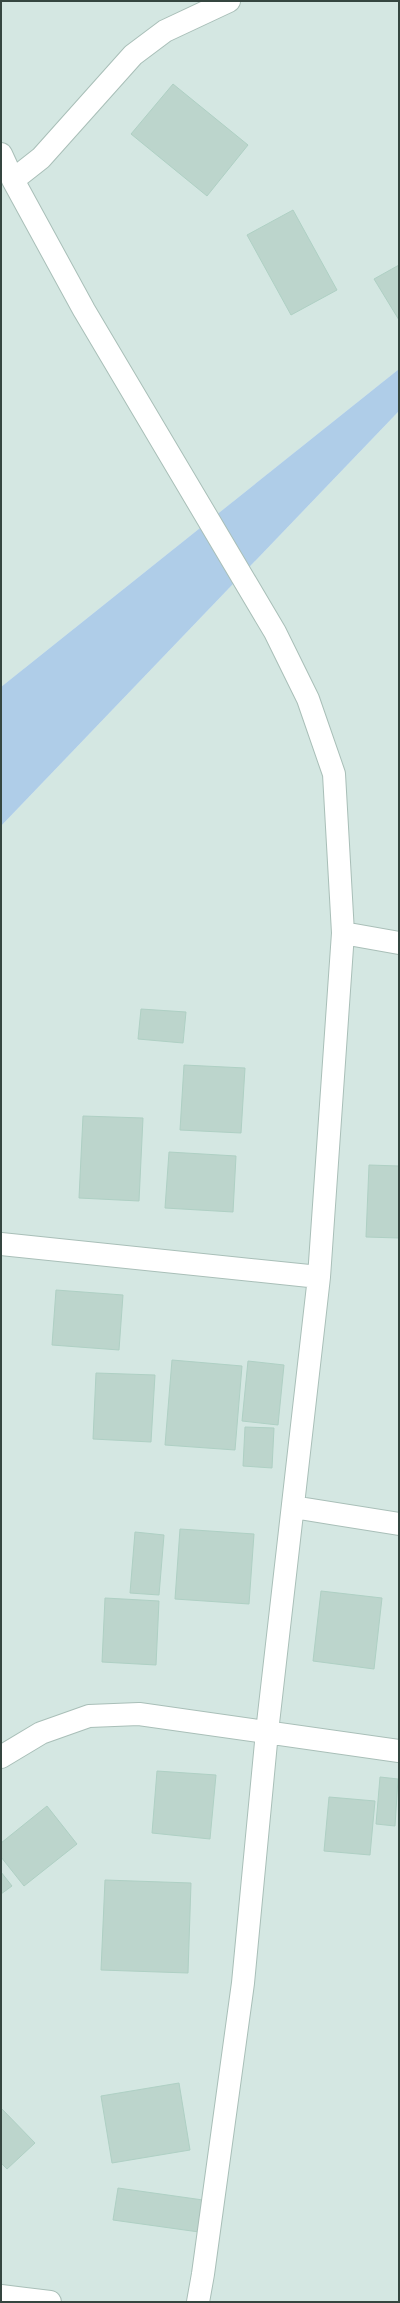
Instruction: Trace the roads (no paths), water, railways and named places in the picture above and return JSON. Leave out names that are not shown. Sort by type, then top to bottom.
[{"type":"street","points":[[13,180],[41,158],[133,55],[165,31],[229,1]]},
{"type":"street","points":[[1,154],[13,180],[84,310],[275,632],[308,699],[334,774],[343,934],[319,1277],[267,1732],[243,1983],[198,2302]]},
{"type":"street","points":[[343,934],[399,943]]},
{"type":"street","points":[[1,1244],[319,1277]]},
{"type":"street","points":[[293,1507],[399,1524]]},
{"type":"street","points":[[1,1757],[41,1732],[90,1716],[139,1714],[399,1751]]},
{"type":"street","points":[[1,2296],[50,2302]]}]
